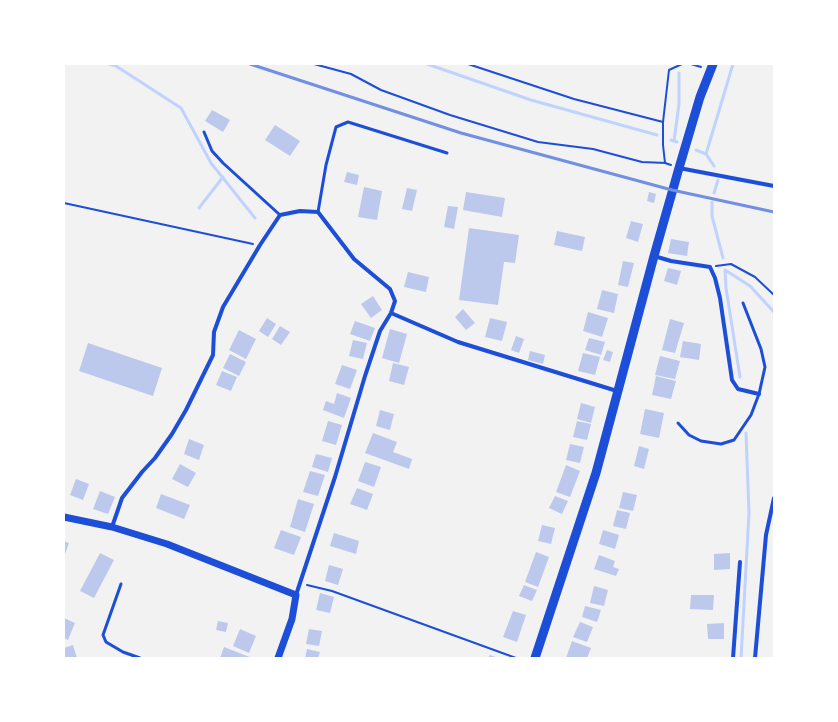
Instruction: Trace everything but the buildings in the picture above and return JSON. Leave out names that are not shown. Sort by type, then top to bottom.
[{"type":"main road","points":[[535,658],[596,473],[619,392],[672,190],[700,97],[711,67]]},
{"type":"street","points":[[679,168],[774,186]]},
{"type":"street","points":[[112,527],[122,498],[155,458],[172,434],[186,410],[213,355],[214,332],[223,307],[260,245],[280,215],[300,211],[318,212],[354,259],[390,289],[396,302],[380,331],[336,477],[296,595],[292,619],[278,658]]},
{"type":"street","points":[[654,256],[671,261],[710,267],[715,278],[720,298],[732,380],[738,389],[759,394]]},
{"type":"street","points":[[391,313],[458,342],[619,392]]},
{"type":"street","points":[[755,658],[766,535],[774,498]]},
{"type":"street","points":[[64,517],[112,527],[167,544],[296,595]]},
{"type":"street","points":[[733,658],[740,562]]},
{"type":"lane","points":[[318,212],[326,165],[336,127],[348,122],[447,153]]},
{"type":"lane","points":[[204,132],[212,151],[280,215]]},
{"type":"lane","points":[[678,423],[689,435],[701,441],[721,444],[734,440],[751,415],[759,394],[765,367],[761,349],[742,303]]},
{"type":"lane","points":[[121,584],[103,635],[106,642],[123,652],[140,658]]},
{"type":"path","points":[[314,64],[351,74],[381,90],[450,115],[538,142],[593,149],[642,162],[666,163],[679,168]]},
{"type":"path","points":[[468,64],[574,99],[663,122]]},
{"type":"path","points":[[666,163],[663,144],[663,122],[669,70],[682,64]]},
{"type":"path","points":[[691,64],[711,67]]},
{"type":"path","points":[[64,203],[260,245]]},
{"type":"path","points":[[710,267],[731,264],[755,276],[774,295]]},
{"type":"path","points":[[300,584],[332,591],[516,658]]},
{"type":"waterway","points":[[109,64],[116,66],[181,108],[211,163],[255,218]]},
{"type":"waterway","points":[[427,64],[531,100],[657,135]]},
{"type":"waterway","points":[[706,154],[733,64]]},
{"type":"waterway","points":[[674,141],[679,104],[679,73]]},
{"type":"waterway","points":[[671,140],[677,142]]},
{"type":"waterway","points":[[696,150],[706,154],[714,166]]},
{"type":"waterway","points":[[199,208],[223,177]]},
{"type":"waterway","points":[[714,193],[718,180]]},
{"type":"waterway","points":[[712,202],[712,216],[723,258]]},
{"type":"waterway","points":[[725,270],[726,288],[740,377]]},
{"type":"waterway","points":[[725,270],[750,286],[774,312]]},
{"type":"waterway","points":[[741,658],[749,513],[746,433]]},
{"type":"railway","points":[[250,64],[461,133],[672,190],[774,212]]}]
